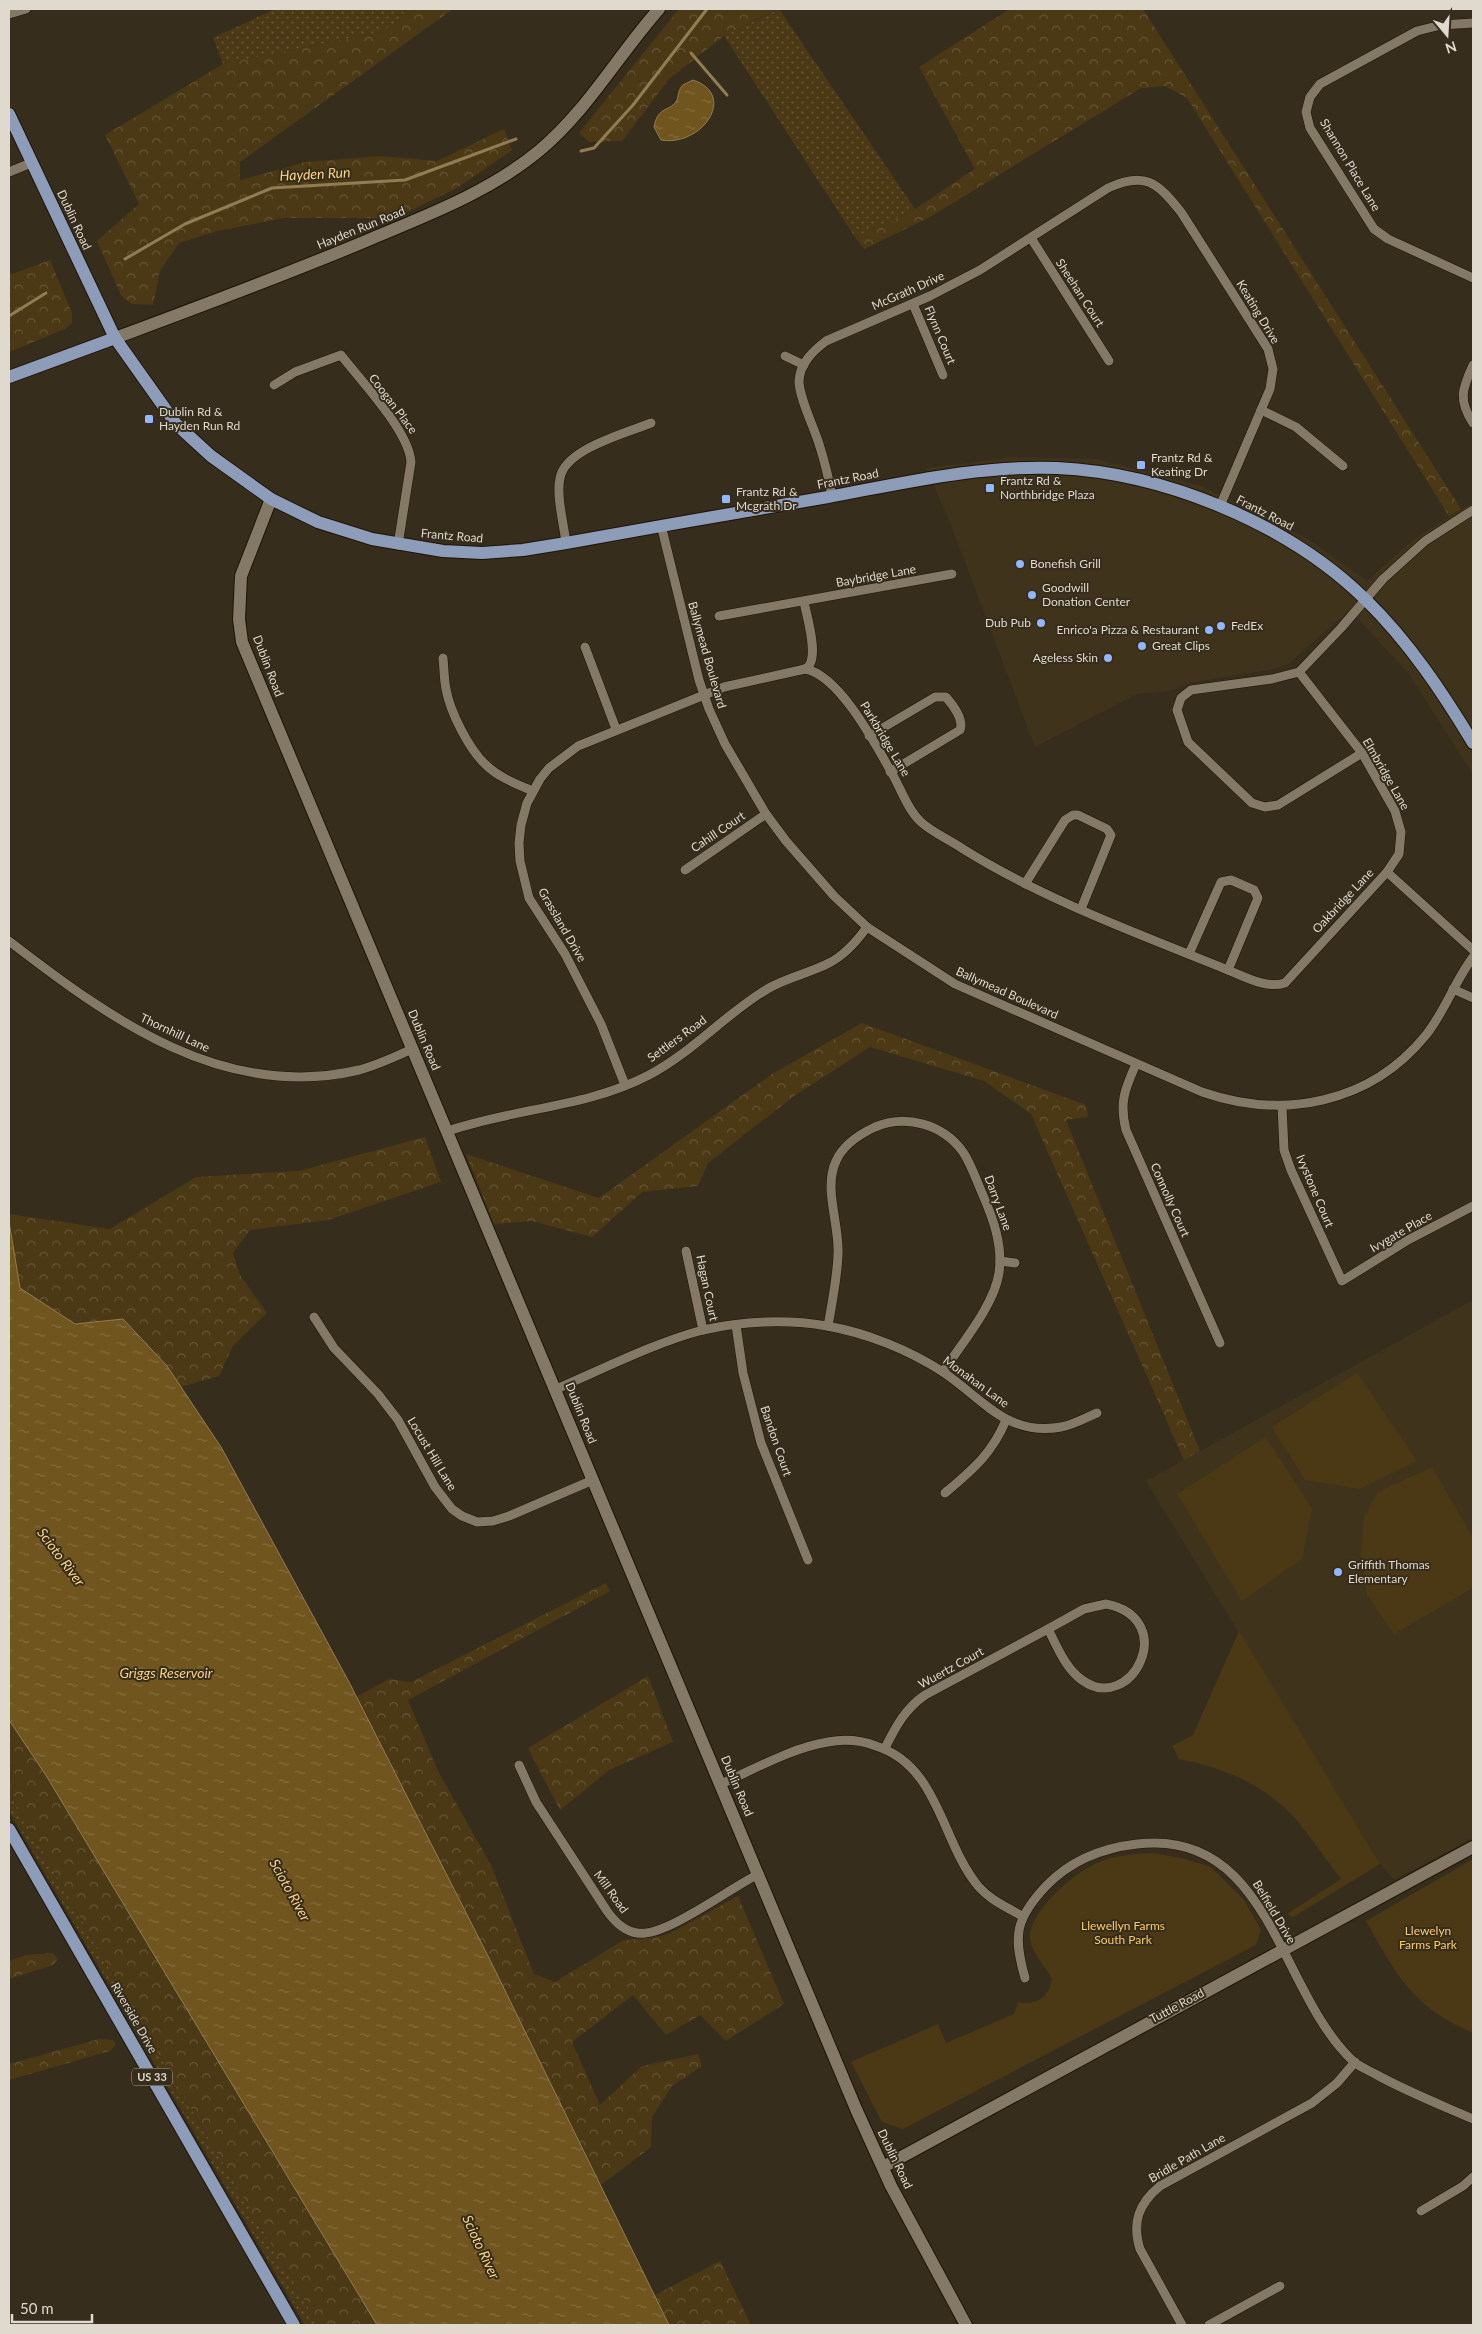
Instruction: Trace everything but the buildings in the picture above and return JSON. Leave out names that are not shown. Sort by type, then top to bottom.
[{"type":"main road","name":"Hayden Run Road","points":[[9,377],[270,280],[415,221],[474,193],[511,171],[540,150],[558,133],[659,9]]},
{"type":"main road","name":"Dublin Road","points":[[9,114],[115,338]]},
{"type":"main road","name":"Frantz Road","points":[[115,338],[176,424],[211,456],[271,499],[318,522],[398,544],[443,551],[482,553],[523,550],[832,496],[938,475],[1058,468],[1139,481],[1185,493],[1220,506],[1293,543],[1366,599],[1431,677],[1473,744]]},
{"type":"main road","name":"Dublin Road","points":[[271,499],[241,576],[239,619],[242,642],[842,2075],[882,2166],[966,2325]]},
{"type":"main road","name":"Riverside Drive","points":[[9,1829],[294,2325]]},
{"type":"main road","name":"Tuttle Road","points":[[882,2166],[1473,1847]]},
{"type":"street","points":[[9,14],[26,9]]},
{"type":"street","name":"Shannon Place Lane","points":[[1473,23],[1434,26],[1400,39],[1320,84],[1310,96],[1306,105],[1310,128],[1374,229],[1388,238],[1473,278]]},
{"type":"street","points":[[9,172],[31,163]]},
{"type":"street","name":"McGrath Drive","points":[[804,365],[813,351],[826,341],[913,304],[980,270],[1108,188],[1126,180],[1146,180]]},
{"type":"street","name":"Keating Drive","points":[[1146,180],[1166,193],[1181,212],[1268,349],[1273,369],[1270,389],[1220,506]]},
{"type":"street","name":"Sheehan Court","points":[[1031,238],[1110,362]]},
{"type":"street","name":"Flynn Court","points":[[913,304],[943,375]]},
{"type":"street","name":"Coogan Place","points":[[274,385],[295,372],[340,355],[396,426],[407,443],[411,462],[398,544]]},
{"type":"street","points":[[785,356],[804,365],[799,381],[802,398],[820,447],[832,496]]},
{"type":"street","points":[[1473,366],[1463,388],[1468,414],[1473,423]]},
{"type":"street","points":[[1261,410],[1296,427],[1343,466]]},
{"type":"street","points":[[566,543],[559,487],[564,466],[581,452],[651,423]]},
{"type":"street","points":[[1362,753],[1278,805],[1265,807],[1252,803],[1188,742],[1178,710],[1182,698],[1191,690],[1272,679],[1299,672],[1383,579],[1425,541],[1473,510]]},
{"type":"street","name":"Ballymead Boulevard","points":[[661,526],[679,606],[704,694],[725,744],[766,814],[786,841],[834,896],[867,927],[955,984],[1136,1064],[1227,1100],[1260,1106],[1282,1106],[1316,1102],[1342,1095],[1382,1074],[1396,1064],[1426,1035],[1473,957]]},
{"type":"street","name":"Baybridge Lane","points":[[719,616],[952,574]]},
{"type":"street","points":[[704,694],[762,677],[809,667],[814,658],[804,602]]},
{"type":"street","points":[[585,646],[616,729]]},
{"type":"street","points":[[443,658],[446,690],[456,718],[470,745],[485,764],[504,777],[532,791]]},
{"type":"street","name":"Parkbridge Lane","points":[[805,669],[816,671],[825,677],[849,702],[905,800],[921,822],[996,869],[1025,884],[1252,980],[1277,986]]},
{"type":"street","name":"Elmbridge Lane","points":[[1299,672],[1362,753],[1395,812],[1402,832],[1399,854],[1387,872]]},
{"type":"street","name":"Grassland Drive","points":[[625,1085],[601,1024],[565,954],[530,898],[524,880],[519,843],[520,825],[532,791],[540,779],[562,757],[578,746],[616,729],[704,694]]},
{"type":"street","points":[[869,736],[940,696],[946,697],[954,709],[961,722],[960,730],[890,772]]},
{"type":"street","name":"Cahill Court","points":[[685,870],[766,814]]},
{"type":"street","points":[[1025,884],[1065,820],[1073,815],[1078,815],[1108,829],[1111,835],[1081,909]]},
{"type":"street","name":"Oakbridge Lane","points":[[1277,986],[1285,983],[1387,872],[1473,950]]},
{"type":"street","points":[[1189,954],[1221,882],[1231,880],[1254,890],[1258,898],[1228,970]]},
{"type":"street","name":"Settlers Road","points":[[448,1131],[498,1115],[581,1100],[648,1075],[673,1061],[742,1005],[772,987],[829,963],[840,956],[867,927]]},
{"type":"street","name":"Thornhill Lane","points":[[9,941],[46,970],[134,1029],[193,1058],[222,1067],[279,1076],[333,1074],[360,1069],[412,1049]]},
{"type":"street","points":[[1453,989],[1473,998]]},
{"type":"street","name":"Connolly Court","points":[[1136,1064],[1123,1096],[1122,1113],[1126,1130],[1220,1343]]},
{"type":"street","name":"Ivystone Court","points":[[1282,1106],[1284,1150],[1291,1170],[1342,1281]]},
{"type":"street","name":"Darry Lane","points":[[828,1326],[838,1254],[832,1174],[836,1160],[844,1148],[855,1138],[881,1125],[901,1121],[922,1123],[945,1134],[962,1150],[989,1209],[996,1230],[1000,1261],[994,1291],[943,1372]]},
{"type":"street","name":"Ivygate Place","points":[[1342,1281],[1408,1240],[1473,1206]]},
{"type":"street","name":"Hagan Court","points":[[686,1252],[703,1330]]},
{"type":"street","points":[[1000,1261],[1015,1263]]},
{"type":"street","name":"Locust Hill Lane","points":[[314,1317],[330,1343],[378,1394],[398,1420],[435,1487],[452,1509],[462,1516],[477,1522],[493,1521],[593,1480]]},
{"type":"street","name":"Monahan Lane","points":[[556,1389],[667,1342],[703,1330],[770,1322],[828,1326],[863,1335],[902,1350],[943,1372],[1006,1420],[1021,1426],[1052,1428],[1070,1424],[1096,1414]]},
{"type":"street","name":"Bandon Court","points":[[736,1325],[743,1373],[761,1444],[808,1560]]},
{"type":"street","points":[[945,1493],[993,1448],[1006,1420]]},
{"type":"street","name":"Wuertz Court","points":[[885,1748],[900,1718],[912,1705],[926,1695],[1048,1629],[1095,1605],[1117,1606],[1127,1611],[1141,1628],[1145,1650],[1142,1660],[1129,1678],[1119,1684],[1108,1686],[1088,1684],[1080,1679],[1068,1665],[1048,1629]]},
{"type":"street","points":[[721,1784],[806,1748],[827,1742],[845,1740],[866,1742],[885,1748],[902,1758],[925,1784],[959,1858],[978,1886],[987,1895],[1022,1916],[1018,1951],[1026,1978]]},
{"type":"street","name":"Mill Road","points":[[518,1765],[536,1802],[607,1911],[614,1920],[628,1930],[646,1934],[665,1928],[759,1874]]},
{"type":"street","name":"Belfield Drive","points":[[1022,1916],[1060,1872],[1094,1854],[1149,1842],[1176,1845],[1215,1860],[1243,1884],[1254,1899],[1322,2020],[1355,2062],[1392,2083],[1473,2119]]},
{"type":"street","name":"Bridle Path Lane","points":[[1182,2325],[1140,2249],[1137,2238],[1137,2220],[1143,2203],[1160,2186],[1312,2103],[1337,2083],[1355,2062]]},
{"type":"street","points":[[1421,2211],[1463,2186],[1473,2177]]},
{"type":"street","points":[[1209,2325],[1280,2286]]},
{"type":"shaded area","points":[[1014,457],[1096,459],[1202,486],[1308,539],[1367,581],[1414,539],[1473,502],[1473,774],[1408,673],[1350,610],[1287,665],[1269,670],[1189,683],[1171,691],[1137,694],[1035,747],[949,520],[926,468]]},
{"type":"shaded area","name":"Griffith Thomas Elementary","points":[[1473,1300],[1473,1838],[1394,1880],[1380,1864],[1146,1481]]},
{"type":"green space","points":[[275,9],[415,9],[381,32],[223,64],[213,38]]},
{"type":"green space","points":[[415,9],[453,9],[240,162],[240,180],[306,162],[381,156],[437,161],[504,129],[512,150],[457,188],[395,218],[284,218],[217,231],[179,243],[160,271],[153,305],[131,304],[121,295],[97,241],[139,204],[105,135],[223,64],[381,32]]},
{"type":"green space","points":[[679,9],[777,9],[724,36],[669,79],[622,141],[589,142],[579,133]]},
{"type":"green space","points":[[779,9],[915,209],[855,237],[724,36]]},
{"type":"green space","points":[[1010,9],[1143,9],[1461,509],[1449,516],[1187,98],[1165,86],[1141,88],[930,217],[864,249],[855,237],[915,209],[975,169],[919,67]]},
{"type":"green space","points":[[50,260],[72,313],[72,323],[65,329],[9,352],[9,275]]},
{"type":"green space","points":[[862,1023],[1086,1105],[1088,1117],[1066,1120],[1200,1451],[1184,1460],[1031,1114],[984,1081],[870,1047],[794,1096],[708,1163],[698,1186],[642,1192],[592,1237],[532,1221],[494,1224],[466,1154],[599,1198],[772,1074]]},
{"type":"green space","points":[[425,1137],[441,1182],[328,1220],[250,1230],[233,1253],[240,1275],[267,1313],[233,1346],[219,1376],[181,1387],[167,1366],[123,1319],[75,1324],[19,1288],[9,1214],[110,1229],[196,1177],[299,1171]]},
{"type":"green space","points":[[1357,1373],[1417,1461],[1360,1489],[1305,1480],[1272,1427]]},
{"type":"green space","points":[[1266,1437],[1312,1508],[1302,1559],[1242,1601],[1177,1494]]},
{"type":"green space","points":[[1432,1467],[1473,1538],[1473,1588],[1394,1634],[1367,1595],[1361,1555],[1364,1517],[1378,1492]]},
{"type":"green space","points":[[606,1583],[610,1591],[408,1700],[438,1771],[491,1865],[534,1974],[555,1982],[622,1941],[667,1935],[738,1896],[784,2004],[726,2041],[700,2015],[666,2035],[633,1995],[572,2042],[600,2105],[642,2066],[698,2054],[702,2066],[672,2086],[652,2117],[651,2147],[601,2185],[491,1962],[356,1697],[389,1679],[411,1682]]},
{"type":"green space","points":[[1239,1631],[1380,1864],[1293,1917],[1287,1914],[1341,1879],[1301,1825],[1275,1799],[1236,1776],[1208,1766],[1179,1759],[1172,1746],[1193,1735]]},
{"type":"green space","points":[[648,1676],[673,1742],[609,1770],[560,1810],[528,1748]]},
{"type":"green space","points":[[9,1720],[47,1777],[377,2325],[319,2325],[135,2014],[9,1792]]},
{"type":"green space","points":[[9,1792],[135,2014],[319,2325],[305,2325],[9,1811]]},
{"type":"green space","name":"Llewellyn Farms South Park","points":[[1154,1853],[1185,1859],[1211,1867],[1244,1900],[1261,1930],[1256,1945],[903,2129],[882,2122],[851,2062],[938,2024],[946,2043],[1014,2014],[1018,2002],[1031,2003],[1041,1999],[1048,1991],[1052,1979],[1036,1955],[1030,1939],[1031,1928],[1045,1905],[1054,1894],[1077,1875],[1097,1863],[1133,1854]]},
{"type":"green space","name":"Llewelyn Farms Park","points":[[1473,1859],[1473,2033],[1452,2023],[1421,2001],[1387,1958],[1366,1921]]},
{"type":"green space","points":[[53,1953],[58,1959],[53,1965],[9,1979],[9,1961],[25,1955]]},
{"type":"green space","points":[[99,2039],[113,2040],[116,2045],[110,2051],[9,2080],[9,2064]]},
{"type":"green space","points":[[720,2261],[751,2325],[669,2325],[655,2295]]},
{"type":"water","points":[[693,80],[706,87],[713,97],[713,107],[709,118],[701,128],[690,136],[676,140],[661,140],[654,127],[658,115],[674,104],[683,85]]},
{"type":"water","name":"Griggs Reservoir","points":[[9,1221],[20,1288],[75,1324],[123,1319],[167,1366],[221,1447],[349,1682],[491,1962],[669,2325],[377,2325],[47,1777],[9,1720]]},
{"type":"waterway","name":"Hayden Run","points":[[581,151],[594,148],[633,105],[707,9]]},
{"type":"waterway","points":[[691,53],[727,95]]},
{"type":"waterway","name":"Hayden Run","points":[[125,259],[185,224],[272,188],[405,180],[516,139]]},
{"type":"waterway","name":"Hayden Run","points":[[9,316],[46,293]]},
{"type":"place","name":"Dublin Rd & Hayden Run Rd","points":[[149,419]]},
{"type":"place","name":"Frantz Rd & Keating Dr","points":[[1141,465]]},
{"type":"place","name":"Frantz Rd & Northbridge Plaza","points":[[990,488]]},
{"type":"place","name":"Frantz Rd & Mcgrath Dr","points":[[726,499]]},
{"type":"place","name":"Bonefish Grill","points":[[1020,564]]},
{"type":"place","name":"Goodwill Donation Center","points":[[1032,595]]},
{"type":"place","name":"Dub Pub","points":[[1041,623]]},
{"type":"place","name":"FedEx","points":[[1221,626]]},
{"type":"place","name":"Enrico'a Pizza & Restaurant","points":[[1209,630]]},
{"type":"place","name":"Great Clips","points":[[1142,646]]},
{"type":"place","name":"Ageless Skin","points":[[1108,658]]},
{"type":"place","name":"Griffith Thomas Elementary","points":[[1338,1572]]},
{"type":"water label","name":"Scioto River","points":[[61,1557]]},
{"type":"water label","name":"Scioto River","points":[[290,1890]]},
{"type":"water label","name":"Scioto River","points":[[481,2247]]}]
